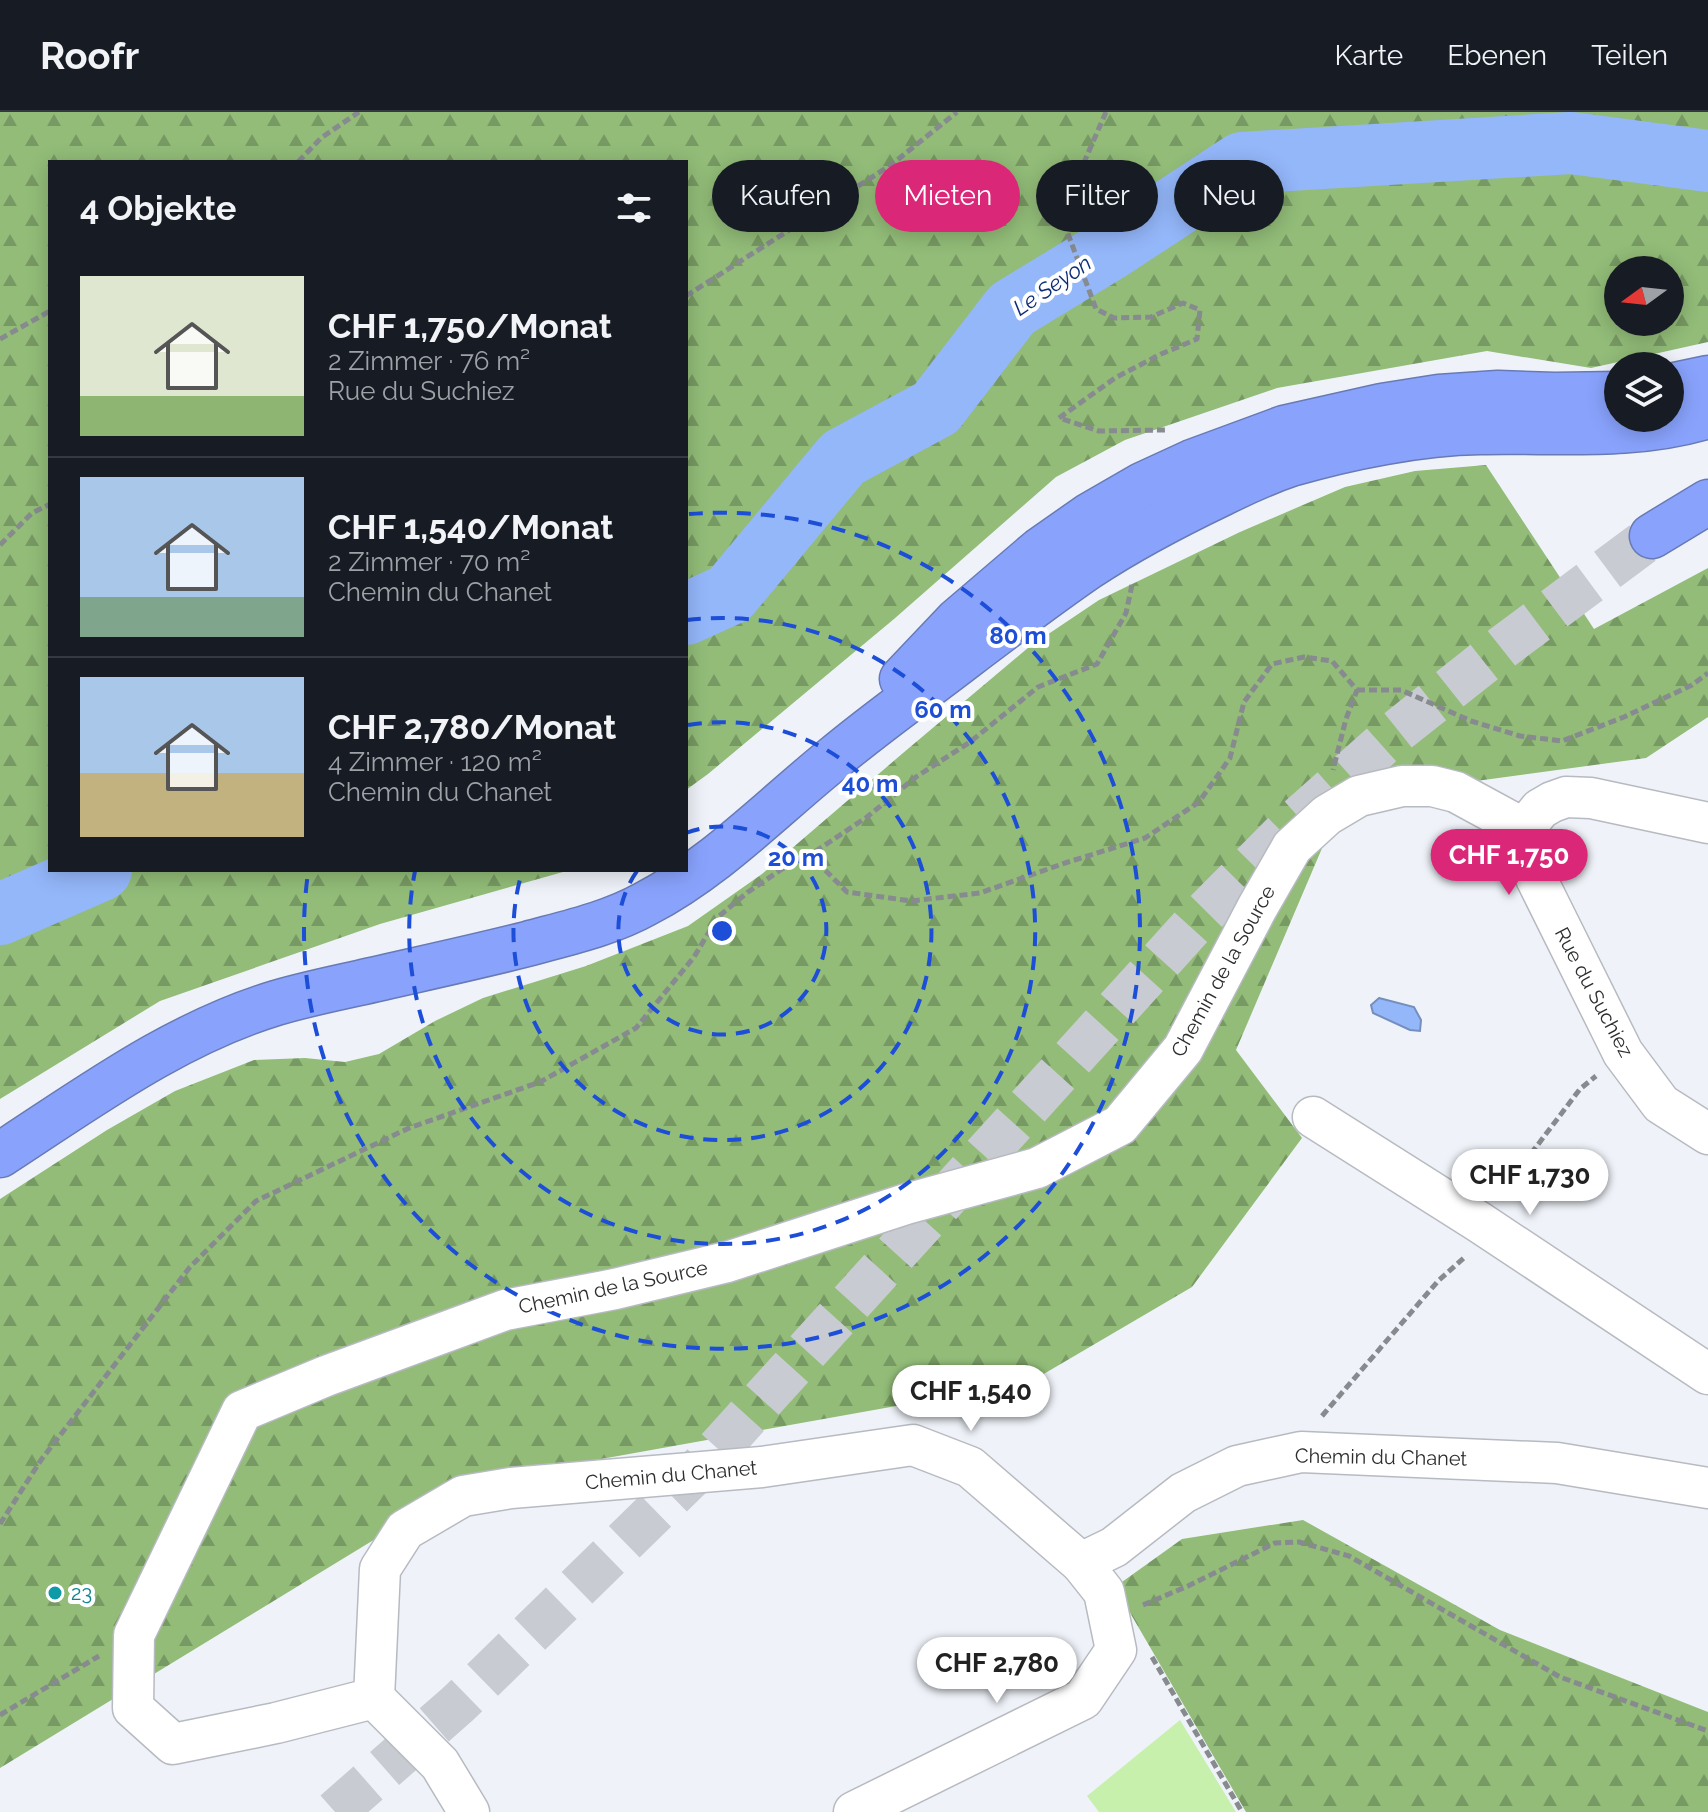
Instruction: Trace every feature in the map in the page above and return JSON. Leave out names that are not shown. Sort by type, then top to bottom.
[{"type":"highway","points":[[1684,383],[1708,378]]},
{"type":"highway","points":[[837,755],[912,667],[949,629],[1040,550],[1090,515],[1142,485],[1192,462],[1284,428],[1382,406],[1439,397],[1498,393],[1604,394]]},
{"type":"highway","points":[[0,1155],[157,1054],[230,1018],[297,997],[548,938],[613,919],[643,906],[702,869],[837,755],[1090,566],[1191,508],[1290,465],[1415,437],[1475,432],[1640,429],[1708,416]]},
{"type":"highway","points":[[1652,536],[1708,502]]},
{"type":"street","name":"Chemin de la Source","points":[[374,1698],[276,1723],[173,1744],[133,1708],[134,1635],[242,1411],[326,1376],[505,1310],[615,1289],[727,1262],[906,1204],[1037,1168],[1120,1125],[1183,1049],[1292,847],[1327,815],[1359,796],[1402,786],[1432,786],[1456,792],[1524,829]]},
{"type":"street","points":[[1524,829],[1540,809],[1566,797],[1591,798],[1708,823]]},
{"type":"street","name":"Rue du Suchiez","points":[[1524,829],[1527,852],[1536,878],[1623,1053],[1661,1104],[1708,1134]]},
{"type":"street","points":[[1313,1117],[1486,1226],[1708,1374]]},
{"type":"street","name":"Chemin du Chanet","points":[[374,1698],[380,1569],[405,1530],[463,1496],[511,1488],[762,1467],[913,1445],[970,1467],[1081,1563],[1104,1592],[1112,1634]]},
{"type":"street","name":"Chemin du Chanet","points":[[1081,1563],[1114,1547],[1183,1493],[1237,1466],[1301,1452],[1557,1463],[1708,1488]]},
{"type":"street","points":[[854,1812],[1083,1699],[1112,1634]]},
{"type":"street","points":[[374,1698],[440,1764],[469,1812]]},
{"type":"path","points":[[300,160],[321,138],[359,112]]},
{"type":"path","points":[[688,295],[891,165],[957,112]]},
{"type":"path","points":[[1106,112],[1061,215],[1096,309],[1114,318],[1151,317],[1183,303],[1200,310],[1197,339],[1115,378],[1059,418],[1099,431],[1167,430]]},
{"type":"path","points":[[0,339],[48,312]]},
{"type":"path","points":[[0,545],[32,513],[48,505]]},
{"type":"path","points":[[0,1524],[41,1460],[190,1267],[256,1201],[409,1128],[540,1082],[636,1028],[694,957],[718,917],[782,869],[810,855],[867,817],[916,777],[970,742],[1038,687],[1097,664],[1126,613],[1133,580]]},
{"type":"path","points":[[810,855],[847,892],[911,901],[980,893],[1145,838],[1199,802],[1230,758],[1244,702],[1272,664],[1304,657],[1332,661],[1357,690],[1401,690],[1471,721],[1520,736],[1562,741],[1624,717],[1692,685],[1708,673]]},
{"type":"path","points":[[1357,690],[1332,769],[1359,796]]},
{"type":"path","points":[[1301,1452],[1316,1423],[1486,1226],[1580,1089],[1623,1053]]},
{"type":"path","points":[[1112,1634],[1188,1586],[1275,1543],[1299,1542],[1349,1556],[1560,1677],[1708,1731]]},
{"type":"path","points":[[1112,1634],[1144,1643],[1242,1812]]},
{"type":"path","points":[[0,1715],[134,1635]]},
{"type":"green space","points":[[0,112],[1708,112],[1708,342],[1663,352],[1604,352],[1604,365],[1591,368],[1487,351],[1277,388],[1125,440],[1056,477],[894,619],[688,789],[688,160],[48,160],[48,872],[563,872],[380,924],[160,1001],[0,1099]]},
{"type":"green space","points":[[1486,465],[1594,629],[1708,568],[1708,717],[1646,758],[1343,799],[1236,1050],[1302,1138],[1192,1287],[1030,1382],[467,1483],[0,1768],[0,1199],[107,1130],[175,1091],[254,1060],[305,1058],[345,1062],[379,1054],[435,1021],[483,998],[586,966],[688,926],[762,874],[1029,647],[1099,600],[1240,532],[1345,487],[1415,471]]},
{"type":"green space","points":[[1303,1520],[1500,1630],[1708,1712],[1708,1812],[1246,1812],[1115,1587],[1182,1539]]},
{"type":"green space","points":[[1180,1720],[1236,1812],[1099,1812],[1087,1796]]},
{"type":"water","points":[[1379,998],[1414,1007],[1421,1020],[1420,1031],[1410,1030],[1373,1013],[1371,1005]]},
{"type":"waterway","name":"Le Seyon","points":[[688,613],[730,594],[843,458],[936,408],[1012,309],[1242,163],[1571,143],[1708,161]]},
{"type":"waterway","name":"Le Seyon","points":[[0,914],[96,872]]},
{"type":"tunnel","points":[[335,1812],[458,1704],[708,1460],[1193,925],[1296,821],[1396,732],[1503,647],[1652,536]]},
{"type":"place","name":"23","points":[[55,1593]]}]
